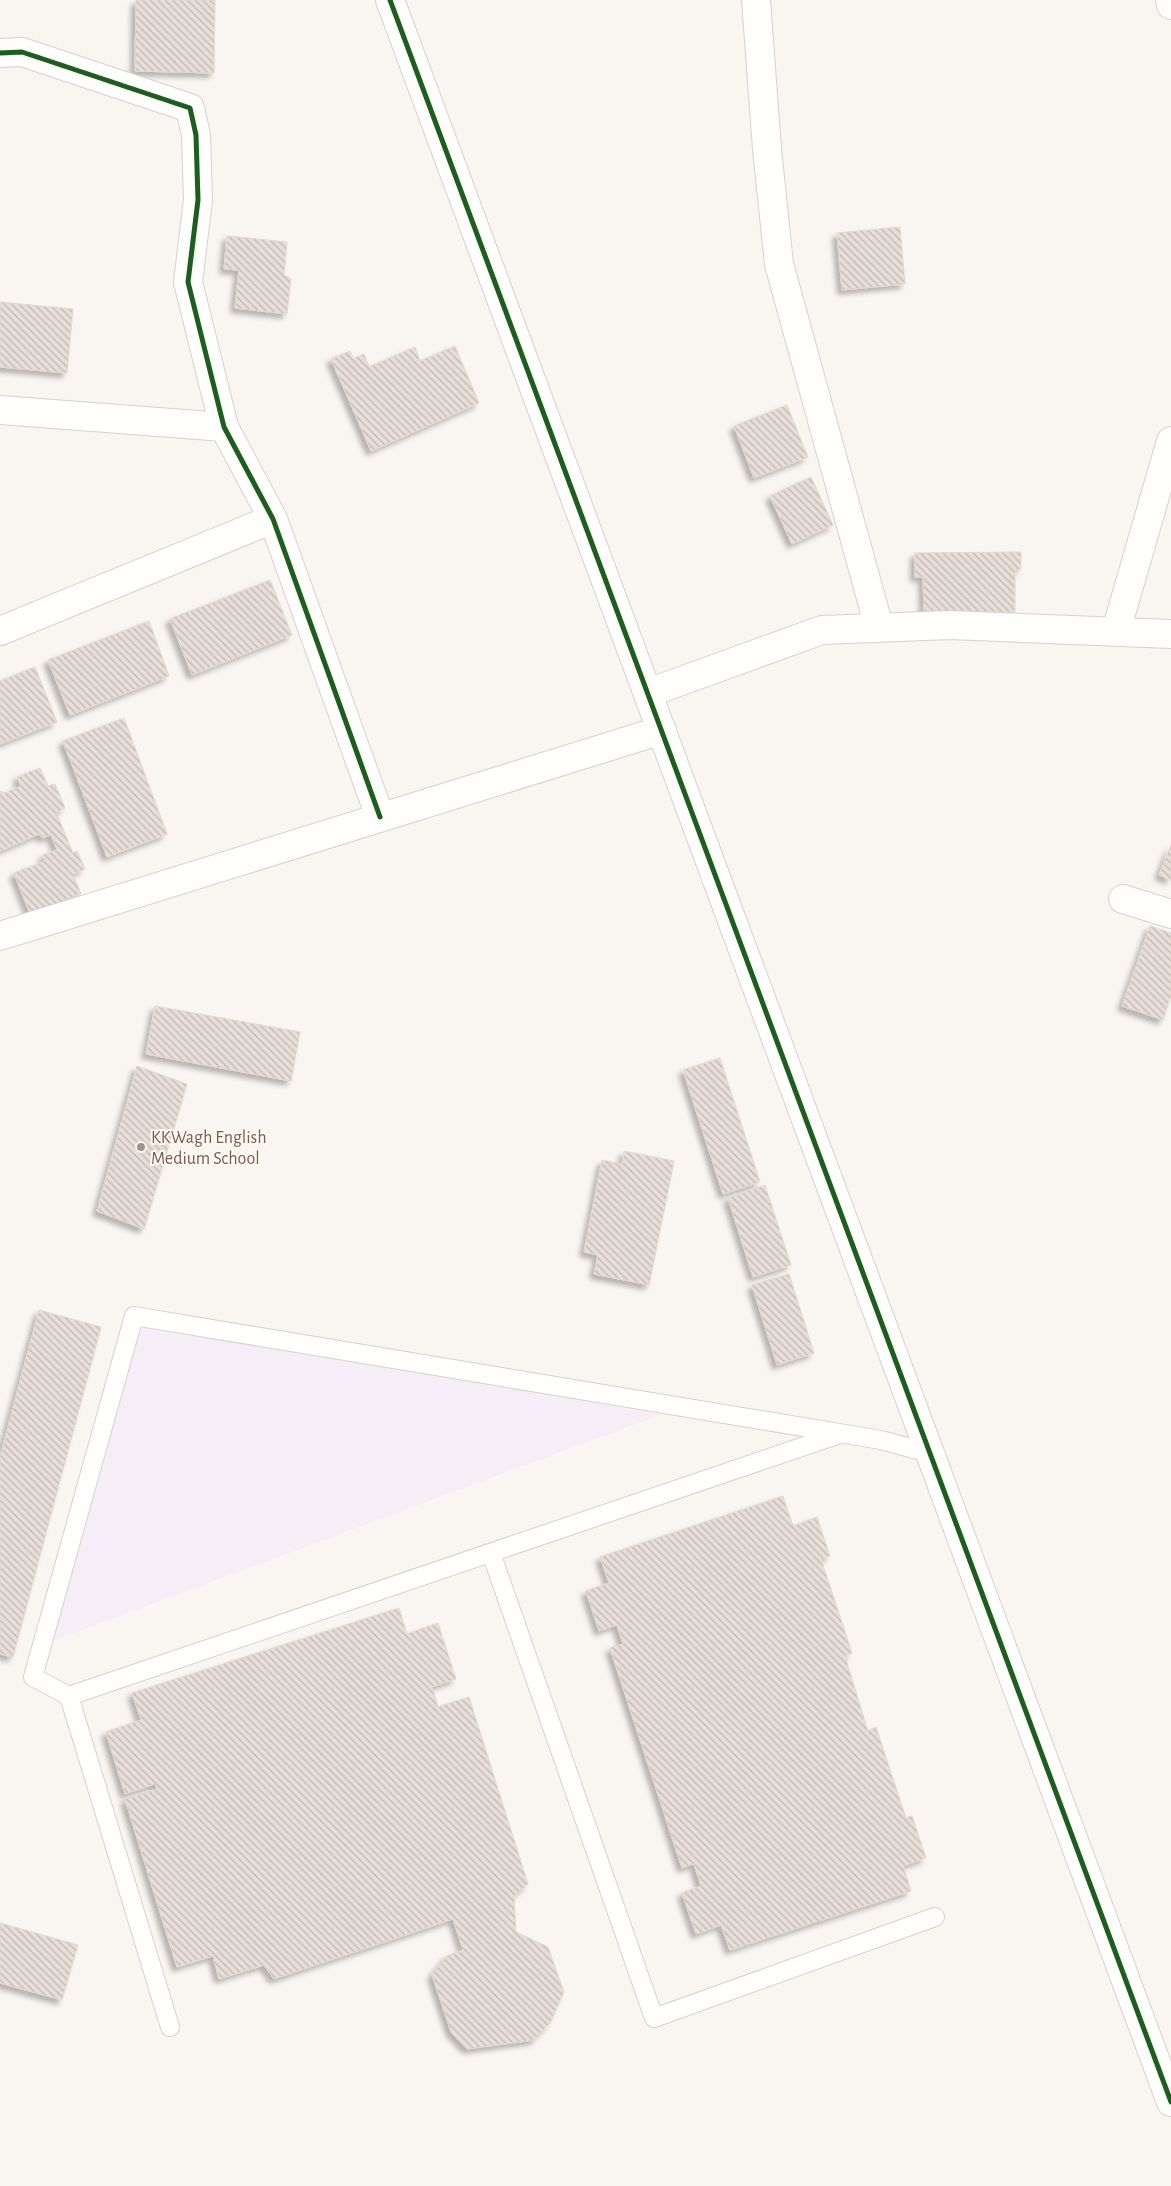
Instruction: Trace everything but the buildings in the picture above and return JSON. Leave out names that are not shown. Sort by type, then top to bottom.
[{"type":"street","points":[[390,0],[1171,2102]]},
{"type":"street","points":[[756,0],[767,149],[779,264],[879,627]]},
{"type":"street","points":[[1170,0],[1171,5]]},
{"type":"street","points":[[0,53],[22,52],[190,108],[196,135],[198,200],[188,282],[224,427],[273,519],[380,817]]},
{"type":"street","points":[[0,410],[224,427]]},
{"type":"street","points":[[1116,632],[1171,442]]},
{"type":"street","points":[[0,631],[273,519]]},
{"type":"street","points":[[648,693],[822,630],[950,625],[1171,634]]},
{"type":"street","points":[[0,936],[662,730]]},
{"type":"street","points":[[1123,899],[1171,914]]},
{"type":"lane","points":[[170,2027],[69,1696],[33,1676],[134,1316],[881,1440],[929,1452]]},
{"type":"lane","points":[[69,1696],[843,1434]]},
{"type":"lane","points":[[491,1553],[654,2018],[934,1917]]},
{"type":"shaded area","points":[[134,1316],[660,1415],[36,1647]]},
{"type":"cycle path","points":[[390,0],[1171,2102]]},
{"type":"cycle path","points":[[0,53],[22,52],[190,108],[196,135],[198,200],[188,282],[224,427],[273,519],[380,817]]},
{"type":"place","name":"KKWagh English Medium School","points":[[141,1147]]}]
